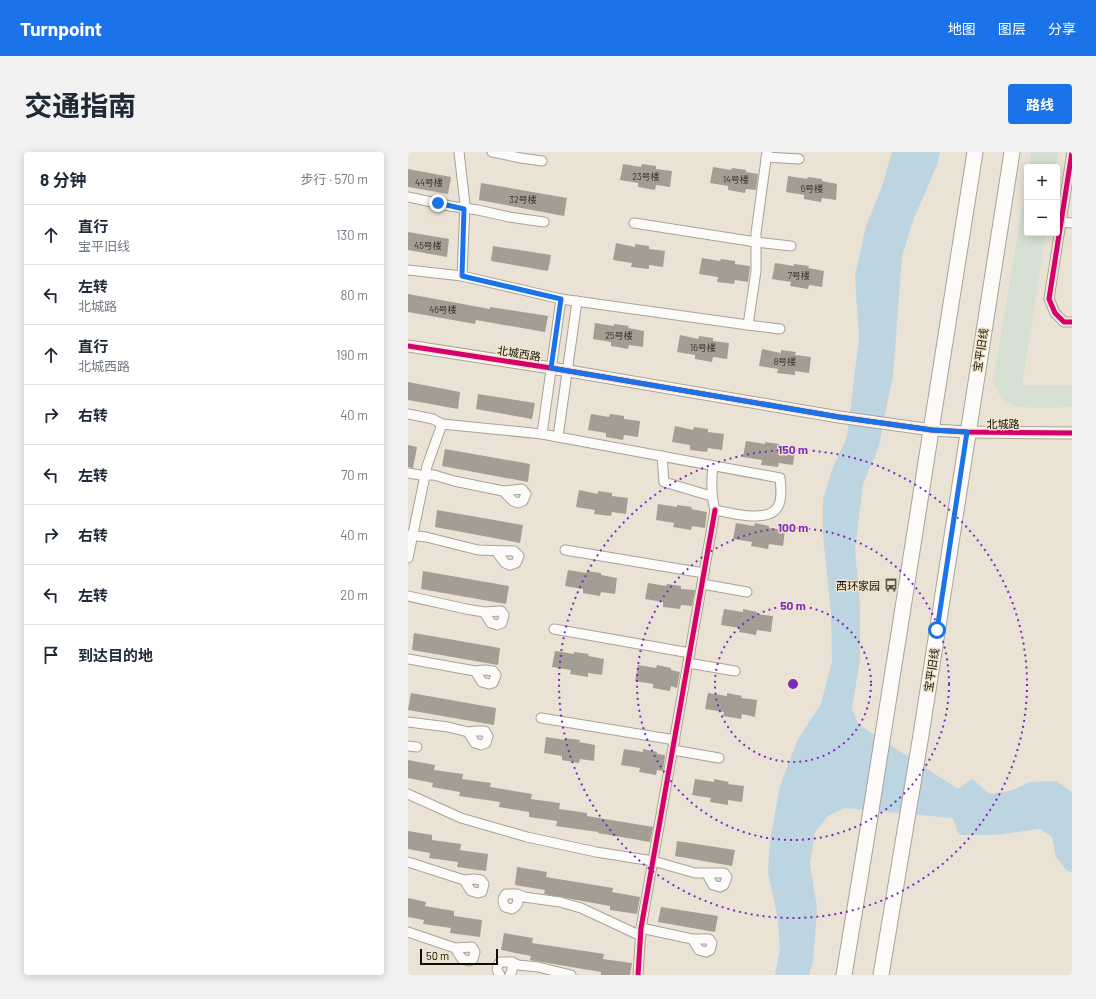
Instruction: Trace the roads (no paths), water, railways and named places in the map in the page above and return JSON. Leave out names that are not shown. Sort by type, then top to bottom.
[{"type":"main road","points":[[844,975],[932,430],[975,152]]},
{"type":"main road","name":"宝平旧线","points":[[881,975],[1012,152]]},
{"type":"street","points":[[459,152],[464,209],[462,276]]},
{"type":"street","points":[[492,152],[542,161]]},
{"type":"street","points":[[1072,152],[1049,299],[1055,313],[1064,322],[1072,322]]},
{"type":"street","points":[[748,325],[756,271],[756,233],[767,155],[800,159]]},
{"type":"street","points":[[408,197],[464,209],[478,210],[509,217],[544,222]]},
{"type":"street","points":[[1061,222],[1072,223]]},
{"type":"street","points":[[634,223],[791,246]]},
{"type":"street","points":[[408,270],[462,276],[561,299],[780,329]]},
{"type":"street","points":[[542,434],[561,299]]},
{"type":"street","points":[[558,437],[577,301]]},
{"type":"street","name":"北城西路","points":[[408,346],[551,368],[839,417]]},
{"type":"street","points":[[408,414],[433,419],[442,424],[542,434],[780,478],[781,490],[778,508],[769,515],[745,515],[715,510]]},
{"type":"street","name":"北城路","points":[[839,417],[932,430],[967,432],[1072,433]]},
{"type":"street","points":[[408,558],[410,535],[425,475],[442,424]]},
{"type":"street","points":[[662,456],[664,482],[711,496]]},
{"type":"street","points":[[638,975],[641,932],[715,510],[711,496],[713,466]]},
{"type":"street","points":[[408,473],[420,476],[434,475],[454,481],[503,491]]},
{"type":"street","points":[[410,535],[426,537],[478,550],[496,551]]},
{"type":"street","points":[[565,550],[704,573]]},
{"type":"street","points":[[702,584],[747,592]]},
{"type":"street","points":[[408,596],[484,612]]},
{"type":"street","points":[[554,630],[690,653]]},
{"type":"street","points":[[408,659],[475,671]]},
{"type":"street","points":[[688,663],[735,671]]},
{"type":"street","points":[[541,718],[674,740]]},
{"type":"street","points":[[408,722],[448,727],[468,732]]},
{"type":"street","points":[[673,750],[719,758]]},
{"type":"street","points":[[408,794],[461,818],[527,837],[596,852],[653,861],[695,873],[706,874]]},
{"type":"street","points":[[408,862],[464,880]]},
{"type":"street","points":[[517,894],[524,897],[554,901],[580,908],[641,932],[692,939]]},
{"type":"street","points":[[408,932],[455,948]]},
{"type":"street","points":[[500,975],[497,971],[497,966],[500,962],[512,962],[518,965],[538,967],[571,975]]},
{"type":"street","points":[[510,975],[512,971],[512,962]]},
{"type":"water","points":[[892,152],[940,152],[937,165],[914,218],[902,256],[893,377],[879,446],[863,484],[855,550],[860,605],[860,660],[852,708],[858,724],[958,789],[972,779],[990,794],[1010,791],[1030,782],[1056,781],[1072,792],[1072,872],[1067,871],[1056,857],[1052,837],[1040,829],[995,835],[959,835],[953,818],[845,808],[828,816],[815,832],[810,864],[817,908],[813,962],[809,975],[775,975],[780,949],[778,919],[768,873],[770,841],[780,786],[798,739],[821,704],[832,661],[831,613],[823,535],[823,499],[832,470],[847,437],[859,338],[855,276],[866,226],[882,187]]},
{"type":"place","name":"西环家园","points":[[891,585]]}]
